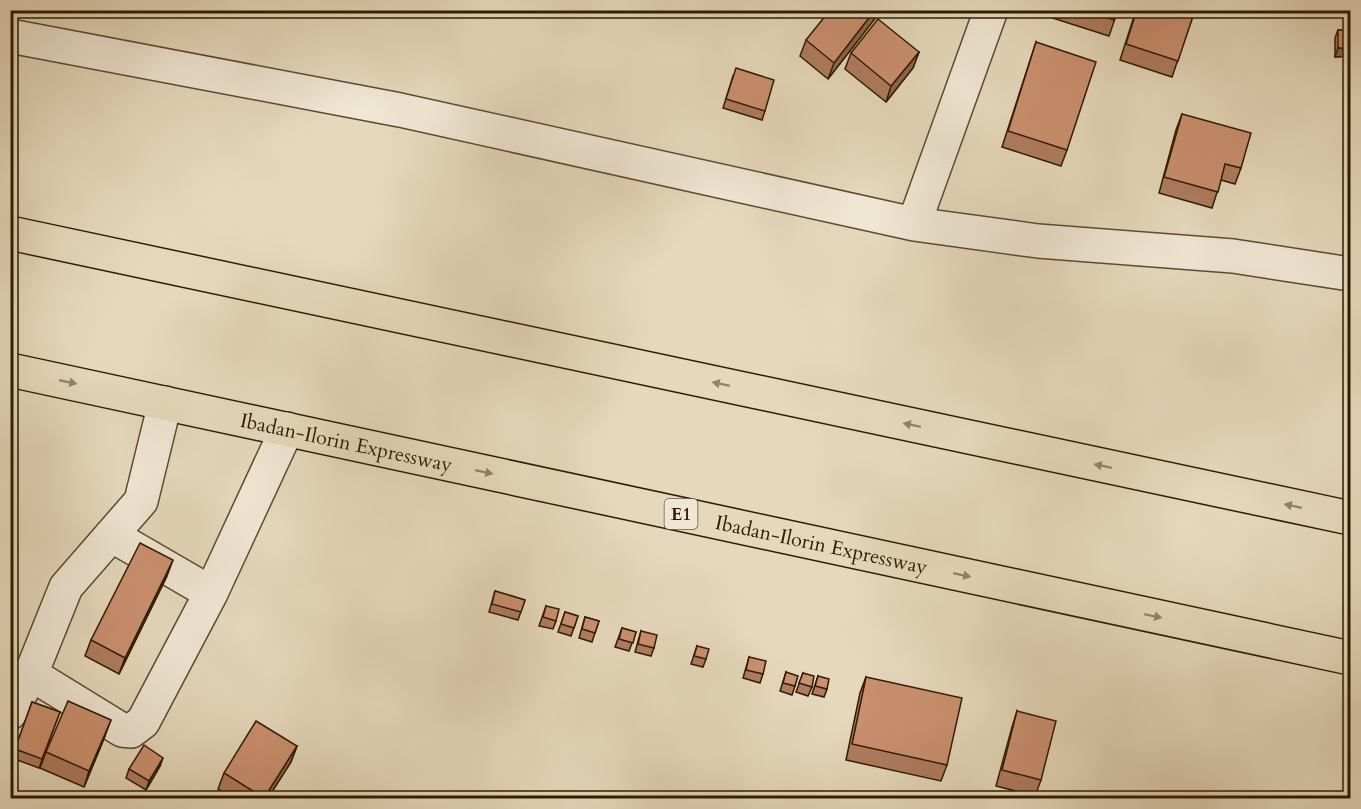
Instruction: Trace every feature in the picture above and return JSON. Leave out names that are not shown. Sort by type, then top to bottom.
[{"type":"highway","points":[[10,233],[1350,518]]},
{"type":"highway","name":"Ibadan-Ilorin Expressway","points":[[10,370],[1350,658]]},
{"type":"street","points":[[914,224],[991,10]]},
{"type":"street","points":[[10,36],[400,110],[914,224],[1038,241],[1233,256],[1350,274]]},
{"type":"street","points":[[10,713],[31,674],[66,587],[141,501],[165,404]]},
{"type":"street","points":[[31,674],[122,730],[131,731],[143,722],[156,701],[210,593],[286,429]]},
{"type":"street","points":[[111,535],[210,593]]},
{"type":"building","points":[[830,10],[875,10],[834,63],[806,40]]},
{"type":"building","points":[[1084,10],[1118,10],[1114,20]]},
{"type":"building","points":[[1137,10],[1195,10],[1178,61],[1126,44]]},
{"type":"building","points":[[878,19],[919,52],[891,86],[851,53]]},
{"type":"building","points":[[1338,30],[1350,30],[1350,48],[1338,48]]},
{"type":"building","points":[[1036,42],[1096,62],[1067,150],[1008,131]]},
{"type":"building","points":[[736,68],[774,80],[765,111],[726,99]]},
{"type":"building","points":[[1182,114],[1251,133],[1241,168],[1225,164],[1218,192],[1164,177]]},
{"type":"building","points":[[140,543],[173,560],[125,658],[91,640]]},
{"type":"building","points":[[495,591],[525,600],[521,612],[492,604]]},
{"type":"building","points":[[546,606],[559,609],[556,621],[543,617]]},
{"type":"building","points":[[565,612],[578,616],[574,628],[561,624]]},
{"type":"building","points":[[585,617],[599,621],[595,633],[582,629]]},
{"type":"building","points":[[622,628],[636,632],[633,643],[619,639]]},
{"type":"building","points":[[641,631],[657,635],[654,648],[638,644]]},
{"type":"building","points":[[697,646],[709,649],[706,659],[694,656]]},
{"type":"building","points":[[749,657],[766,661],[763,674],[746,670]]},
{"type":"building","points":[[786,672],[798,676],[795,686],[783,683]]},
{"type":"building","points":[[803,673],[814,676],[812,687],[799,683]]},
{"type":"building","points":[[818,676],[829,679],[827,689],[815,686]]},
{"type":"building","points":[[866,677],[962,698],[947,765],[852,744]]},
{"type":"building","points":[[68,701],[111,720],[89,771],[46,752]]},
{"type":"building","points":[[32,702],[60,712],[42,759],[15,749]]},
{"type":"building","points":[[1017,711],[1056,721],[1041,780],[1002,770]]},
{"type":"building","points":[[256,721],[297,746],[264,798],[224,773]]},
{"type":"building","points":[[144,745],[163,758],[149,781],[129,769]]}]
